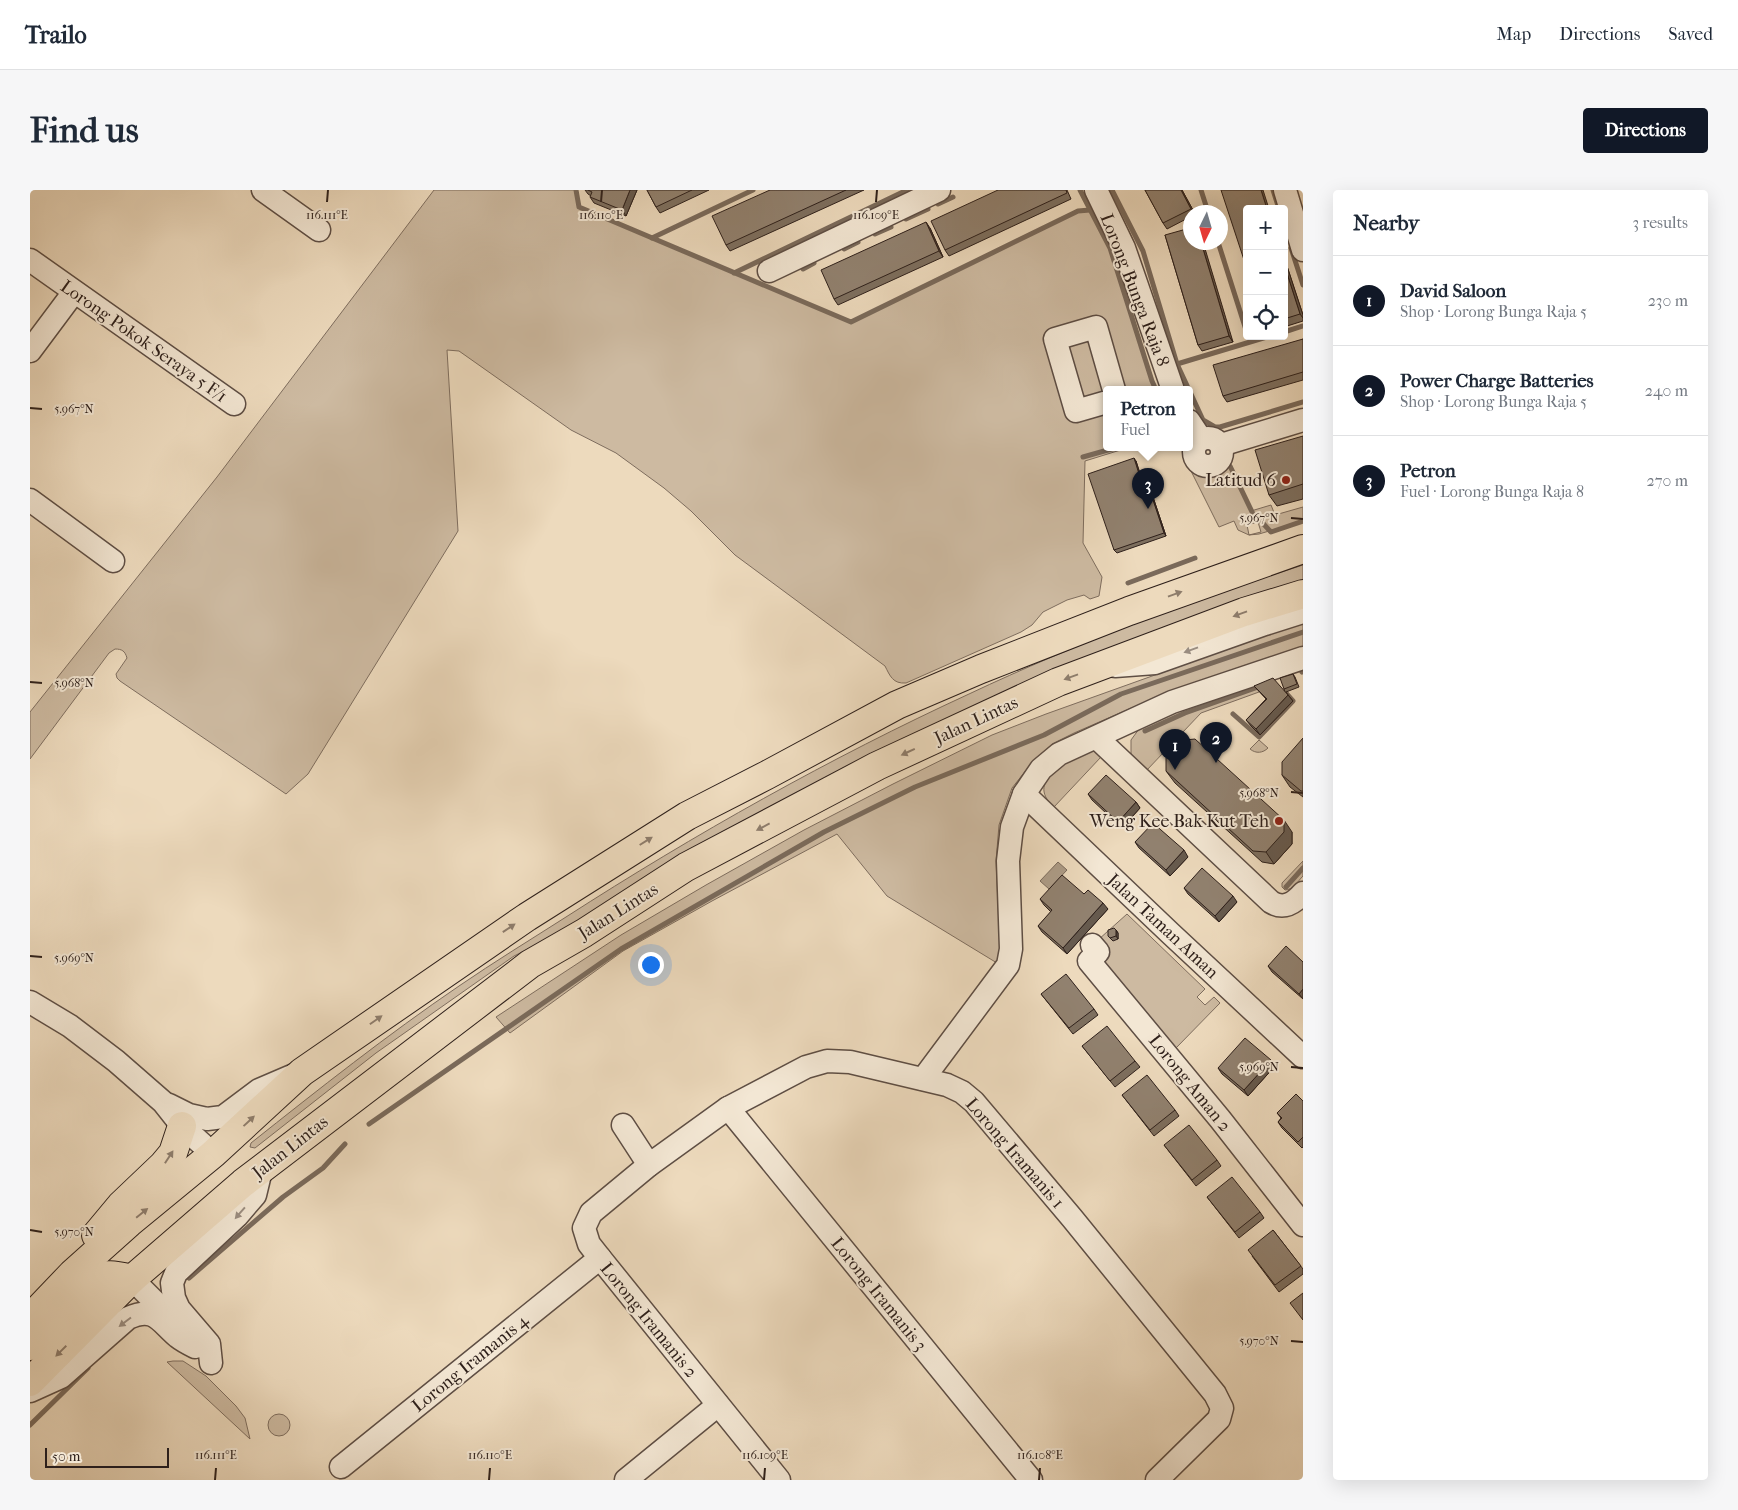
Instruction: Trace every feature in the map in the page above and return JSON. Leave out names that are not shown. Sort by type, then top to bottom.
[{"type":"highway","points":[[30,1318],[72,1274],[213,1154],[302,1072],[526,917],[687,816],[897,705],[981,669],[1129,611],[1303,549]]},
{"type":"highway","name":"Jalan Lintas","points":[[30,1382],[132,1279],[243,1183],[530,964],[584,933],[686,868],[877,766],[1058,682],[1244,612],[1303,594]]},
{"type":"highway","points":[[213,1154],[229,1168],[240,1167],[339,1088],[438,1014],[506,969],[530,964]]},
{"type":"highway","points":[[72,1274],[86,1249],[121,1205],[154,1176],[173,1153],[182,1126]]},
{"type":"highway","points":[[30,1346],[90,1284],[102,1276],[132,1279]]},
{"type":"street","points":[[263,190],[319,230]]},
{"type":"street","points":[[769,271],[939,190]]},
{"type":"street","name":"Lorong Bunga Raja 8","points":[[1096,190],[1124,248],[1172,386]]},
{"type":"street","points":[[1285,190],[1303,250]]},
{"type":"street","name":"Lorong Pokok Seraya 5 F/1","points":[[30,260],[234,404]]},
{"type":"street","points":[[30,351],[74,292]]},
{"type":"street","points":[[1103,403],[1076,411],[1055,339],[1096,327],[1113,386]]},
{"type":"street","points":[[1204,435],[1303,420]]},
{"type":"street","points":[[30,500],[113,561]]},
{"type":"street","points":[[1097,668],[1155,663],[1303,612]]},
{"type":"street","points":[[923,1079],[1008,965],[1011,949],[1008,861],[1012,827],[1024,794],[1040,769],[1059,754],[1172,702],[1303,658]]},
{"type":"street","points":[[1097,738],[1271,902],[1277,906],[1287,906],[1296,901],[1303,893]]},
{"type":"street","name":"Jalan Taman Aman","points":[[1024,794],[1303,1057]]},
{"type":"street","name":"Lorong Aman 2","points":[[1092,945],[1098,952],[1089,961],[1220,1119],[1303,1225]]},
{"type":"street","points":[[30,1002],[70,1026],[116,1061],[163,1102],[182,1126],[213,1154]]},
{"type":"street","name":"Lorong Iramanis 1","points":[[649,1165],[728,1108],[806,1067],[827,1060],[850,1062],[923,1079],[947,1085],[962,1092],[974,1102],[1072,1218],[1215,1394],[1222,1408],[1219,1419],[1157,1480]]},
{"type":"street","points":[[163,1102],[189,1116],[207,1119],[223,1116],[259,1090],[302,1072]]},
{"type":"street","name":"Lorong Iramanis 3","points":[[728,1108],[1031,1480]]},
{"type":"street","points":[[623,1125],[649,1165]]},
{"type":"street","name":"Lorong Iramanis 2","points":[[649,1165],[591,1213],[584,1228],[588,1244],[779,1480]]},
{"type":"street","points":[[211,1363],[209,1344],[179,1309],[174,1298],[172,1283],[176,1272],[237,1216],[254,1195],[261,1170]]},
{"type":"street","name":"Lorong Iramanis 4","points":[[341,1467],[600,1258]]},
{"type":"street","points":[[30,1391],[61,1377],[128,1318],[141,1313],[150,1314],[158,1318],[180,1339],[195,1347],[182,1328],[132,1279]]},
{"type":"street","points":[[626,1480],[718,1405]]},
{"type":"shaded area","points":[[434,190],[576,190],[579,207],[851,322],[1078,211],[1090,210],[1110,248],[1154,386],[1103,386],[1103,451],[1117,451],[1085,461],[1083,543],[1102,577],[1099,596],[1090,599],[1084,595],[1067,600],[1043,612],[1032,625],[1021,632],[906,683],[902,683],[895,681],[890,676],[885,666],[735,555],[691,511],[664,488],[616,453],[571,430],[459,351],[447,350],[458,531],[308,774],[286,794],[120,681],[116,674],[127,658],[124,652],[117,649],[109,653],[30,759],[30,712],[217,477]]},
{"type":"shaded area","points":[[1230,466],[1251,511],[1271,505],[1275,515],[1303,507],[1303,521],[1259,534],[1249,535],[1238,530],[1234,521],[1219,527],[1190,469],[1202,474],[1211,475]],"holes":[[[1258,522],[1261,532],[1249,535],[1247,525]]]},
{"type":"shaded area","points":[[1303,565],[1303,580],[1250,597],[514,956],[376,1053],[255,1148],[250,1147],[251,1143],[353,1063],[459,986],[615,886],[764,798],[866,744],[1051,657],[1176,608]]},
{"type":"shaded area","points":[[1303,622],[1303,647],[1168,692],[1052,744],[1031,764],[1012,788],[999,825],[996,861],[1000,948],[997,963],[887,896],[837,834],[623,951],[510,1033],[496,1017],[621,935],[706,885],[804,830],[992,735]]},
{"type":"shaded area","points":[[1268,679],[1259,692],[1201,713],[1146,771],[1131,758],[1131,740],[1139,729],[1182,709]]},
{"type":"shaded area","points":[[1259,740],[1268,748],[1259,752],[1250,749]]},
{"type":"shaded area","points":[[1095,750],[1101,757],[1054,807],[1046,797],[1044,787],[1047,779],[1064,764]]},
{"type":"shaded area","points":[[1303,861],[1303,876],[1293,887],[1285,890],[1282,887],[1282,883]]},
{"type":"shaded area","points":[[1058,862],[1067,870],[1049,889],[1040,881]]},
{"type":"shaded area","points":[[1127,914],[1205,989],[1197,997],[1205,1005],[1214,997],[1220,1003],[1176,1048],[1103,963],[1110,955],[1098,940]]},
{"type":"shaded area","points":[[183,1361],[206,1376],[236,1406],[245,1418],[250,1439],[167,1362]]},
{"type":"shaded area","points":[[279,1414],[289,1421],[290,1425],[283,1435],[279,1436],[269,1429],[268,1425],[275,1415]]},
{"type":"building","points":[[588,190],[630,190],[622,210],[590,197],[592,192]]},
{"type":"building","points":[[647,190],[692,190],[656,207]]},
{"type":"building","points":[[770,190],[846,190],[726,245],[712,216]]},
{"type":"building","points":[[998,190],[1066,190],[1067,193],[945,250],[931,221]]},
{"type":"building","points":[[1145,190],[1181,190],[1189,205],[1183,205],[1183,213],[1163,223]]},
{"type":"building","points":[[1221,190],[1261,190],[1266,205],[1243,205],[1243,257],[1228,211],[1228,205],[1226,205]]},
{"type":"building","points":[[926,222],[939,251],[834,299],[821,270]]},
{"type":"building","points":[[1183,230],[1183,250],[1203,250],[1229,336],[1198,345],[1165,235]]},
{"type":"building","points":[[1288,276],[1300,314],[1288,318]]},
{"type":"building","points":[[1303,339],[1303,372],[1223,396],[1213,365]]},
{"type":"building","name":"Latitud 6","points":[[1303,436],[1303,484],[1269,495],[1255,450]]},
{"type":"building","points":[[1134,458],[1140,477],[1145,476],[1164,533],[1114,550],[1088,474]]},
{"type":"building","points":[[1293,674],[1297,684],[1284,689],[1280,678]]},
{"type":"building","points":[[1273,678],[1288,695],[1256,729],[1246,720],[1267,699],[1254,686]]},
{"type":"building","points":[[1303,738],[1303,791],[1301,791],[1282,775],[1282,762]]},
{"type":"building","points":[[1195,739],[1284,820],[1284,832],[1266,852],[1253,851],[1166,771],[1166,758],[1185,740]]},
{"type":"building","points":[[1106,775],[1136,802],[1118,822],[1088,794]]},
{"type":"building","points":[[1153,823],[1184,850],[1166,870],[1135,842]]},
{"type":"building","points":[[1202,868],[1233,896],[1215,916],[1184,888]]},
{"type":"building","points":[[1062,875],[1084,894],[1088,890],[1103,903],[1063,948],[1038,926],[1052,910],[1040,899]]},
{"type":"building","points":[[1114,928],[1116,936],[1110,938],[1108,930]]},
{"type":"building","points":[[1286,946],[1303,962],[1303,989],[1299,994],[1268,966]]},
{"type":"building","points":[[1066,974],[1094,1009],[1069,1028],[1041,994]]},
{"type":"building","points":[[1107,1026],[1135,1061],[1110,1081],[1082,1046]]},
{"type":"building","points":[[1245,1038],[1271,1060],[1244,1090],[1218,1068]]},
{"type":"building","points":[[1147,1075],[1175,1110],[1150,1130],[1122,1095]]},
{"type":"building","points":[[1296,1094],[1303,1101],[1303,1137],[1298,1142],[1278,1122],[1282,1118],[1277,1113]]},
{"type":"building","points":[[1189,1125],[1217,1160],[1192,1180],[1164,1145]]},
{"type":"building","points":[[1232,1177],[1260,1212],[1235,1232],[1207,1197]]},
{"type":"building","points":[[1273,1230],[1301,1266],[1275,1285],[1248,1250]]},
{"type":"building","points":[[1303,1293],[1303,1320],[1290,1303]]},
{"type":"waterway","points":[[576,190],[579,207],[851,322],[1078,211],[1090,210]]},
{"type":"waterway","points":[[652,238],[753,190]]},
{"type":"waterway","points":[[734,273],[907,190]]},
{"type":"waterway","points":[[1080,190],[1110,248],[1154,386]]},
{"type":"waterway","points":[[1112,190],[1143,251],[1177,364],[1187,386]]},
{"type":"waterway","points":[[1201,190],[1206,205]]},
{"type":"waterway","points":[[1273,190],[1278,205]]},
{"type":"waterway","points":[[938,204],[953,197]]},
{"type":"waterway","points":[[906,219],[928,209]]},
{"type":"waterway","points":[[875,234],[891,227]]},
{"type":"waterway","points":[[844,249],[858,242]]},
{"type":"waterway","points":[[1291,248],[1303,285]]},
{"type":"waterway","points":[[1221,250],[1243,320]]},
{"type":"waterway","points":[[803,269],[814,263]]},
{"type":"waterway","points":[[1288,331],[1303,326]]},
{"type":"waterway","points":[[1177,364],[1257,340]]},
{"type":"waterway","points":[[1193,398],[1203,420],[1215,427],[1303,402]]},
{"type":"waterway","points":[[1083,457],[1104,451]]},
{"type":"waterway","points":[[1230,466],[1254,516],[1271,532],[1303,521]]},
{"type":"waterway","points":[[1128,583],[1195,558]]},
{"type":"waterway","points":[[369,1124],[621,949],[824,832],[915,787],[1044,735],[1121,694],[1303,632]]},
{"type":"waterway","points":[[1145,731],[1185,713],[1261,686]]},
{"type":"waterway","points":[[1233,714],[1259,737],[1293,701],[1285,692]]},
{"type":"waterway","points":[[1286,887],[1303,868]]},
{"type":"waterway","points":[[189,1278],[283,1197],[323,1168],[345,1144]]},
{"type":"waterway","points":[[30,1425],[88,1368]]},
{"type":"place","name":"Latitud 6","points":[[1286,480]]},
{"type":"place","name":"Petron","points":[[1148,509]]},
{"type":"place","name":"Power Charge Batteries","points":[[1216,763]]},
{"type":"place","name":"David Saloon","points":[[1175,770]]},
{"type":"place","name":"Weng Kee Bak Kut Teh","points":[[1279,821]]}]
